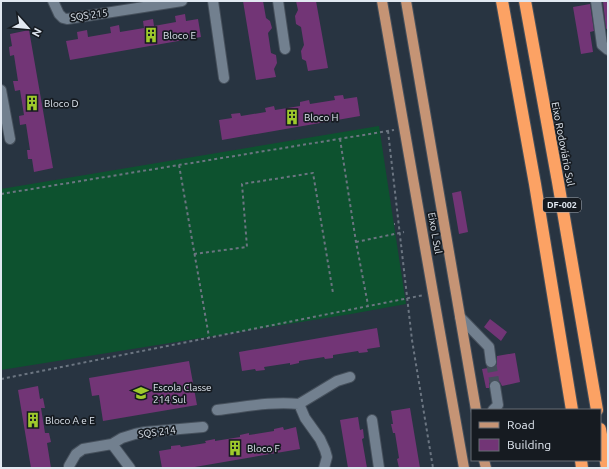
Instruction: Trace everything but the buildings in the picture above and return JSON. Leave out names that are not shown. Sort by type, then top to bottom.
[{"type":"highway","name":"DF-002","points":[[502,1],[535,184],[572,409]]},
{"type":"highway","name":"Eixo Rodoviário Sul","points":[[525,1],[597,409]]},
{"type":"highway","points":[[601,435],[607,468]]},
{"type":"main road","name":"Eixo L Sul","points":[[382,1],[464,468]]},
{"type":"main road","name":"Eixo L Sul","points":[[406,1],[476,409]]},
{"type":"street","name":"SQS 215","points":[[53,1],[63,18],[67,19],[182,1]]},
{"type":"street","points":[[213,1],[224,78]]},
{"type":"street","points":[[278,1],[285,49]]},
{"type":"street","points":[[596,1],[602,45],[608,50]]},
{"type":"street","points":[[1,90],[10,139]]},
{"type":"street","points":[[460,317],[489,347],[491,362]]},
{"type":"street","points":[[217,410],[285,402],[299,404],[337,381],[350,377]]},
{"type":"street","points":[[494,409],[498,406],[495,386]]},
{"type":"street","points":[[299,404],[305,418],[320,439],[325,450],[327,457],[324,468]]},
{"type":"street","points":[[372,420],[380,468]]},
{"type":"street","name":"SQS 214","points":[[69,468],[76,454],[83,449],[112,444],[122,438],[144,432],[203,427]]},
{"type":"street","points":[[112,444],[130,468]]},
{"type":"path","points":[[1,194],[405,128]]},
{"type":"path","points":[[388,131],[412,340],[433,468]]},
{"type":"path","points":[[340,139],[356,242],[368,306]]},
{"type":"path","points":[[179,165],[209,337]]},
{"type":"path","points":[[194,254],[247,247],[242,184],[313,173],[333,293]]},
{"type":"path","points":[[356,242],[404,232]]},
{"type":"path","points":[[1,379],[433,294]]},
{"type":"green space","points":[[379,126],[406,304],[1,370],[1,189]]},
{"type":"tunnel","points":[[491,362],[495,386]]},
{"type":"place","name":"Bloco E","points":[[151,35]]},
{"type":"place","name":"Bloco D","points":[[32,103]]},
{"type":"place","name":"Bloco H","points":[[292,117]]},
{"type":"place","name":"Escola Classe 214 Sul","points":[[141,393]]},
{"type":"place","name":"Bloco A e E","points":[[33,420]]},
{"type":"place","name":"Bloco F","points":[[235,448]]}]
